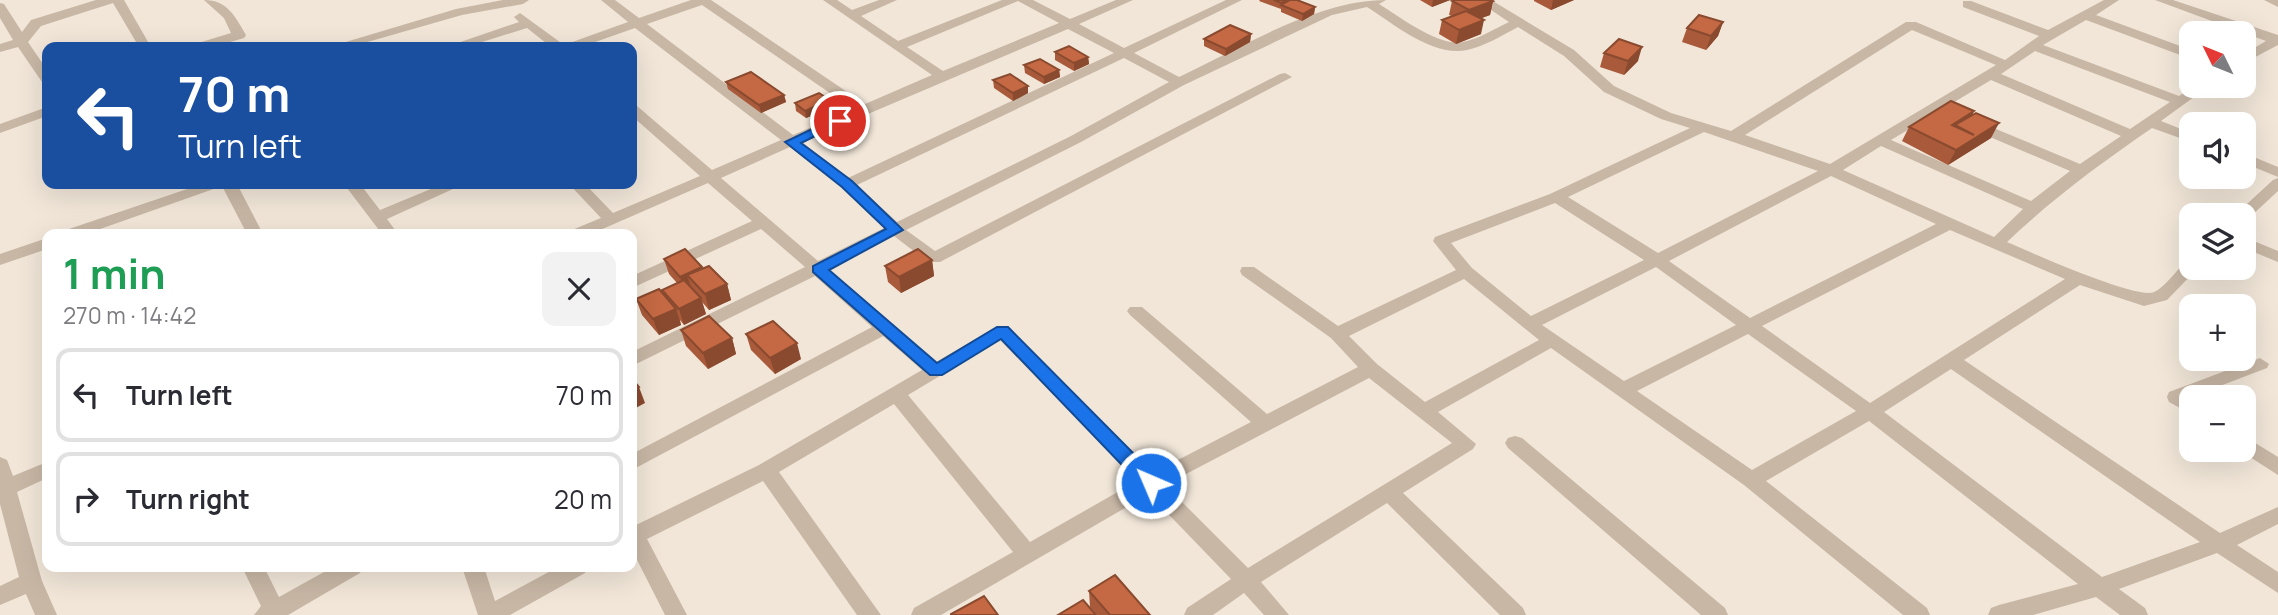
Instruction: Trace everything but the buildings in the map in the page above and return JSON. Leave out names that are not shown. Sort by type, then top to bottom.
[{"type":"street","points":[[0,48],[21,42],[36,23],[109,0]]},
{"type":"street","points":[[118,0],[142,42]]},
{"type":"street","points":[[210,0],[229,16],[239,35],[216,42]]},
{"type":"street","points":[[354,42],[460,12],[523,0]]},
{"type":"street","points":[[607,0],[847,184],[896,230],[934,258],[1285,78]]},
{"type":"street","points":[[583,42],[703,0],[864,110]]},
{"type":"street","points":[[829,0],[942,76]]},
{"type":"street","points":[[851,15],[891,0]]},
{"type":"street","points":[[897,46],[1013,0]]},
{"type":"street","points":[[1024,0],[1179,82]]},
{"type":"street","points":[[590,229],[942,76],[1127,0]]},
{"type":"street","points":[[847,184],[1236,0]]},
{"type":"street","points":[[1482,0],[1569,53],[1609,89],[1666,116],[1831,170],[1995,245],[2078,278],[2144,300],[2161,296],[2179,278]]},
{"type":"street","points":[[1529,324],[1831,170],[1881,141],[1947,113],[1990,74],[2049,35],[2113,0]]},
{"type":"street","points":[[2161,0],[2277,40]]},
{"type":"street","points":[[2270,0],[2278,3]]},
{"type":"street","points":[[637,358],[1076,139],[1179,82],[1328,12],[1375,2],[1436,41],[1454,47],[1473,43],[1518,22]]},
{"type":"street","points":[[504,4],[552,42]]},
{"type":"street","points":[[1967,4],[2049,35]]},
{"type":"street","points":[[0,7],[42,72]]},
{"type":"street","points":[[2085,15],[2179,50]]},
{"type":"street","points":[[469,42],[527,24]]},
{"type":"street","points":[[1733,136],[1911,25],[2006,65]]},
{"type":"street","points":[[2256,52],[2277,40]]},
{"type":"street","points":[[2033,46],[2180,101]]},
{"type":"street","points":[[1990,74],[2132,135]]},
{"type":"street","points":[[1995,245],[2033,208],[2081,170],[2184,98]]},
{"type":"street","points":[[0,129],[42,113]]},
{"type":"street","points":[[637,113],[936,371]]},
{"type":"street","points":[[1947,113],[2081,170]]},
{"type":"street","points":[[2150,122],[2179,133]]},
{"type":"street","points":[[1703,127],[1556,197],[1441,241],[1466,272],[1529,324],[1751,480],[1919,615]]},
{"type":"street","points":[[1881,141],[2033,208]]},
{"type":"street","points":[[2256,163],[2278,172]]},
{"type":"street","points":[[2256,203],[2278,183]]},
{"type":"street","points":[[86,229],[202,189]]},
{"type":"street","points":[[232,189],[252,229]]},
{"type":"street","points":[[356,189],[386,229]]},
{"type":"street","points":[[377,216],[444,189]]},
{"type":"street","points":[[582,189],[611,220]]},
{"type":"street","points":[[1556,197],[1657,260],[1751,326],[1870,412],[2137,615]]},
{"type":"street","points":[[637,281],[764,222]]},
{"type":"street","points":[[1623,390],[1949,224]]},
{"type":"street","points":[[0,260],[42,245]]},
{"type":"street","points":[[2256,247],[2278,257]]},
{"type":"street","points":[[1195,615],[1246,580],[1466,444],[1370,369],[1336,334],[1248,271]]},
{"type":"street","points":[[1336,334],[1466,272]]},
{"type":"street","points":[[1751,480],[1870,412],[2078,278]]},
{"type":"street","points":[[1136,310],[1266,424]]},
{"type":"street","points":[[637,460],[886,327]]},
{"type":"street","points":[[637,534],[766,470],[1002,331],[1278,615]]},
{"type":"street","points":[[1424,411],[1552,340]]},
{"type":"street","points":[[1951,360],[2278,584]]},
{"type":"street","points":[[2207,385],[2260,364]]},
{"type":"street","points":[[922,615],[1151,483],[1370,369]]},
{"type":"street","points":[[895,393],[1027,554]]},
{"type":"street","points":[[1515,443],[1717,615]]},
{"type":"street","points":[[2256,451],[2278,467]]},
{"type":"street","points":[[0,465],[4,489],[31,581],[46,615]]},
{"type":"street","points":[[766,470],[870,615]]},
{"type":"street","points":[[4,489],[42,472]]},
{"type":"street","points":[[1389,492],[1515,615]]},
{"type":"street","points":[[1999,615],[2099,586],[2218,544],[2278,516]]},
{"type":"street","points":[[637,543],[676,615]]},
{"type":"street","points":[[255,572],[272,613],[343,572]]},
{"type":"street","points":[[475,572],[490,615],[568,572]]},
{"type":"street","points":[[0,596],[31,581]]},
{"type":"route","points":[[840,121],[791,142],[847,184],[896,230],[819,269],[936,371],[1002,331],[1151,483]]}]
